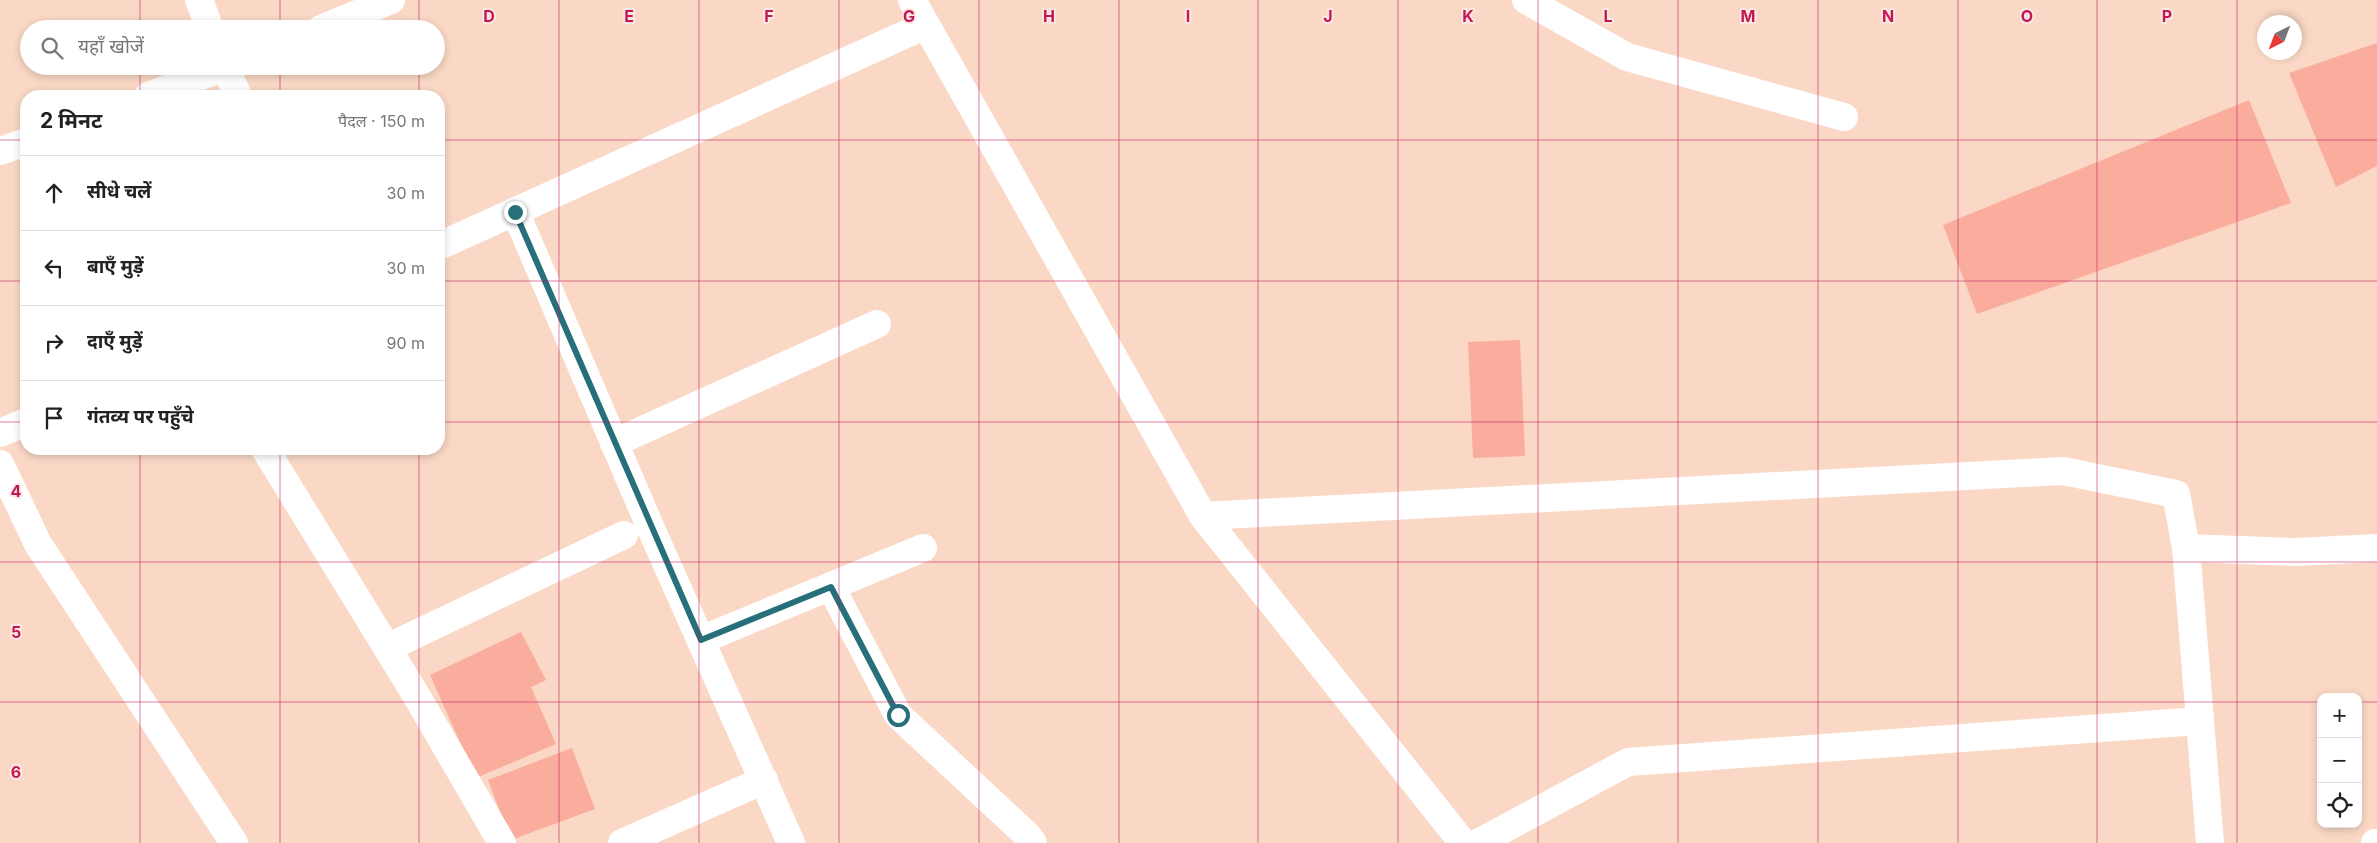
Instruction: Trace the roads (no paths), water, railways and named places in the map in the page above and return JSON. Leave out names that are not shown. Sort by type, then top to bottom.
[{"type":"street","points":[[199,0],[207,20]]},
{"type":"street","points":[[343,20],[391,0]]},
{"type":"street","points":[[912,0],[1203,516],[1463,843]]},
{"type":"street","points":[[1526,0],[1627,57],[1844,117]]},
{"type":"street","points":[[445,243],[926,25]]},
{"type":"street","points":[[164,90],[204,75]]},
{"type":"street","points":[[229,75],[236,90]]},
{"type":"street","points":[[0,151],[20,144]]},
{"type":"street","points":[[515,212],[614,443],[792,843]]},
{"type":"street","points":[[614,443],[877,324]]},
{"type":"street","points":[[0,433],[20,425]]},
{"type":"street","points":[[269,455],[387,648],[502,843]]},
{"type":"street","points":[[0,464],[38,544],[234,843]]},
{"type":"street","points":[[1203,516],[2063,471],[2176,494],[2186,548],[2210,843]]},
{"type":"street","points":[[387,648],[624,535]]},
{"type":"street","points":[[701,640],[923,548]]},
{"type":"street","points":[[2186,548],[2296,552],[2377,548]]},
{"type":"street","points":[[831,587],[898,715],[1024,840]]},
{"type":"street","points":[[1478,843],[1628,762],[2200,720]]},
{"type":"street","points":[[622,843],[764,780]]}]
